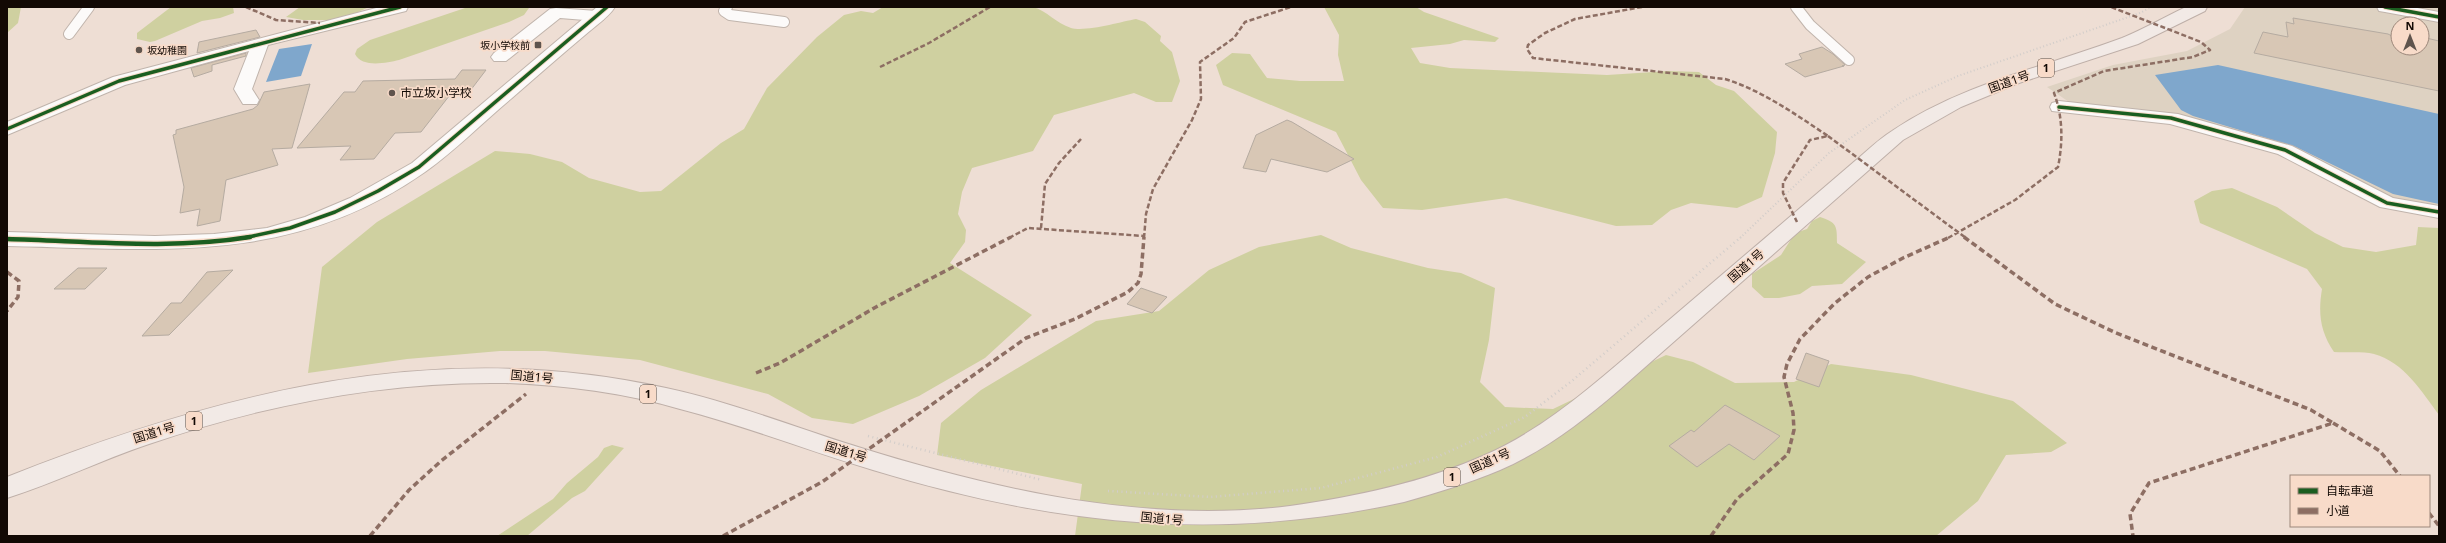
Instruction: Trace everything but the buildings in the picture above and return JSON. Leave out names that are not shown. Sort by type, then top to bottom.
[{"type":"highway","name":"国道1号","points":[[7,488],[107,447],[202,418],[313,393],[389,381],[489,374],[576,381],[675,399],[898,468],[1030,501],[1091,512],[1189,521],[1263,519],[1407,493],[1498,461],[1568,418],[1610,384],[1896,136],[1954,103],[2013,80],[2132,40],[2199,7]]},
{"type":"street","points":[[7,129],[104,86],[262,42],[400,7]]},
{"type":"street","points":[[2385,7],[2439,17]]},
{"type":"street","points":[[500,57],[556,13],[602,11]]},
{"type":"street","points":[[7,239],[191,242],[251,236],[300,224],[341,211],[385,189],[419,167],[602,11]]},
{"type":"street","points":[[250,100],[243,89],[262,42]]},
{"type":"street","points":[[2058,107],[2171,118],[2285,150],[2387,203],[2439,212]]},
{"type":"lane","points":[[69,34],[89,7]]},
{"type":"lane","points":[[727,7],[724,11],[730,15],[784,22]]},
{"type":"lane","points":[[1796,7],[1810,25],[1849,60]]},
{"type":"path","points":[[1103,491],[1210,496],[1321,488],[1437,457],[1525,417],[1573,380],[1734,244],[1829,153],[1905,100],[1958,76],[2140,13],[2152,7]]},
{"type":"path","points":[[862,434],[1050,482]]},
{"type":"shaded area","points":[[2245,7],[2439,7],[2439,207],[2389,198],[2290,147],[2072,104],[2047,87],[2113,65],[2187,51],[2230,29]]},
{"type":"green space","points":[[7,7],[21,7],[18,23],[7,33]]},
{"type":"green space","points":[[171,7],[233,7],[234,13],[220,18],[202,21],[155,41],[150,42],[137,39],[137,33]]},
{"type":"green space","points":[[300,7],[369,7],[341,20],[303,20],[286,17]]},
{"type":"green space","points":[[468,7],[529,8],[524,15],[509,22],[399,60],[369,63],[358,58],[355,54],[357,49],[370,40]]},
{"type":"green space","points":[[883,7],[1033,7],[1043,11],[1066,26],[1077,29],[1094,28],[1136,19],[1145,22],[1161,36],[1160,41],[1172,52],[1180,81],[1172,102],[1156,102],[1134,93],[1054,115],[1033,151],[972,168],[962,192],[958,214],[966,230],[965,242],[950,263],[1032,315],[985,358],[919,396],[853,424],[812,418],[768,394],[640,360],[545,351],[500,351],[407,359],[308,373],[322,267],[377,222],[495,151],[530,154],[562,162],[589,178],[640,192],[661,191],[721,143],[744,129],[767,88],[817,37],[844,15],[861,11],[873,13]]},
{"type":"green space","points":[[1324,7],[1416,7],[1424,12],[1499,38],[1495,42],[1464,40],[1450,44],[1411,48],[1420,63],[1450,68],[1607,75],[1669,71],[1699,72],[1716,85],[1734,91],[1777,132],[1775,153],[1762,197],[1737,208],[1691,203],[1671,210],[1652,225],[1616,226],[1506,198],[1422,210],[1383,208],[1361,180],[1336,132],[1223,85],[1216,65],[1232,53],[1250,54],[1267,78],[1300,81],[1344,81],[1338,55],[1339,35]]},
{"type":"green space","points":[[2232,188],[2277,207],[2315,233],[2343,247],[2376,252],[2416,245],[2418,227],[2439,228],[2439,415],[2411,379],[2385,358],[2369,353],[2334,352],[2329,344],[2321,322],[2320,306],[2322,289],[2307,269],[2200,223],[2194,201],[2212,191]]},
{"type":"green space","points":[[1820,217],[1830,221],[1835,226],[1837,232],[1837,243],[1866,262],[1842,284],[1812,286],[1800,294],[1779,298],[1764,298],[1752,287],[1752,274],[1781,255],[1795,233],[1807,229],[1812,221]]},
{"type":"green space","points":[[1321,235],[1351,248],[1428,268],[1461,273],[1495,288],[1489,340],[1480,382],[1505,407],[1553,409],[1666,355],[1693,362],[1735,383],[1794,382],[1831,364],[1911,375],[2013,401],[2067,443],[2051,452],[2006,455],[1978,501],[1936,536],[1075,536],[1082,484],[937,455],[941,423],[981,390],[1096,321],[1159,311],[1209,270],[1259,247]]},
{"type":"green space","points":[[612,445],[624,448],[585,491],[572,498],[527,536],[497,536],[553,499],[567,483],[598,457],[604,448]]},
{"type":"water","points":[[312,44],[301,76],[266,82],[279,49]]},
{"type":"water","points":[[2218,65],[2439,114],[2439,204],[2393,194],[2296,147],[2193,116],[2181,110],[2155,75]]},
{"type":"marked path","points":[[246,7],[276,20],[320,23]]},
{"type":"marked path","points":[[880,67],[929,43],[990,7]]},
{"type":"marked path","points":[[723,536],[822,482],[1026,338],[1075,319],[1128,292],[1138,283],[1141,274],[1146,214],[1153,189],[1192,120],[1201,99],[1200,62],[1234,38],[1245,22],[1291,7]]},
{"type":"marked path","points":[[1642,7],[1575,19],[1545,33],[1528,45],[1527,49],[1533,58],[1725,79],[1752,89],[1791,111],[1828,136],[1810,140],[1783,183],[1783,193],[1797,222]]},
{"type":"marked path","points":[[1711,536],[1737,499],[1788,454],[1794,430],[1793,413],[1786,391],[1784,377],[1787,364],[1800,339],[1835,303],[1868,277],[1903,258],[1959,233],[2015,200],[2058,167],[2062,147],[2059,107],[2054,93],[2104,71],[2193,57],[2210,50],[2201,42],[2111,7]]},
{"type":"marked path","points":[[1828,136],[2055,304],[2114,332],[2311,410],[2333,423],[2149,483],[2130,514],[2133,536]]},
{"type":"marked path","points":[[1041,228],[1043,219],[1043,191],[1045,184],[1053,169],[1081,139]]},
{"type":"marked path","points":[[756,373],[780,363],[876,307],[1028,228],[1144,236]]},
{"type":"marked path","points":[[7,272],[19,281],[18,297],[7,311]]},
{"type":"marked path","points":[[370,536],[409,490],[441,461],[526,394]]},
{"type":"marked path","points":[[2333,423],[2380,451],[2399,475]]},
{"type":"marked path","points":[[2430,514],[2439,526]]},
{"type":"cycle path","points":[[7,129],[119,81],[261,42],[400,7]]},
{"type":"cycle path","points":[[7,239],[125,243],[185,243],[243,238],[267,234],[313,221],[357,202],[419,167],[607,7]]},
{"type":"cycle path","points":[[2385,7],[2439,17]]},
{"type":"cycle path","points":[[2059,107],[2171,118],[2285,150],[2387,203],[2439,212]]},
{"type":"place","name":"坂小学校前","points":[[538,45]]},
{"type":"place","name":"坂幼稚園","points":[[139,50]]},
{"type":"place","name":"市立坂小学校","points":[[392,93]]}]
